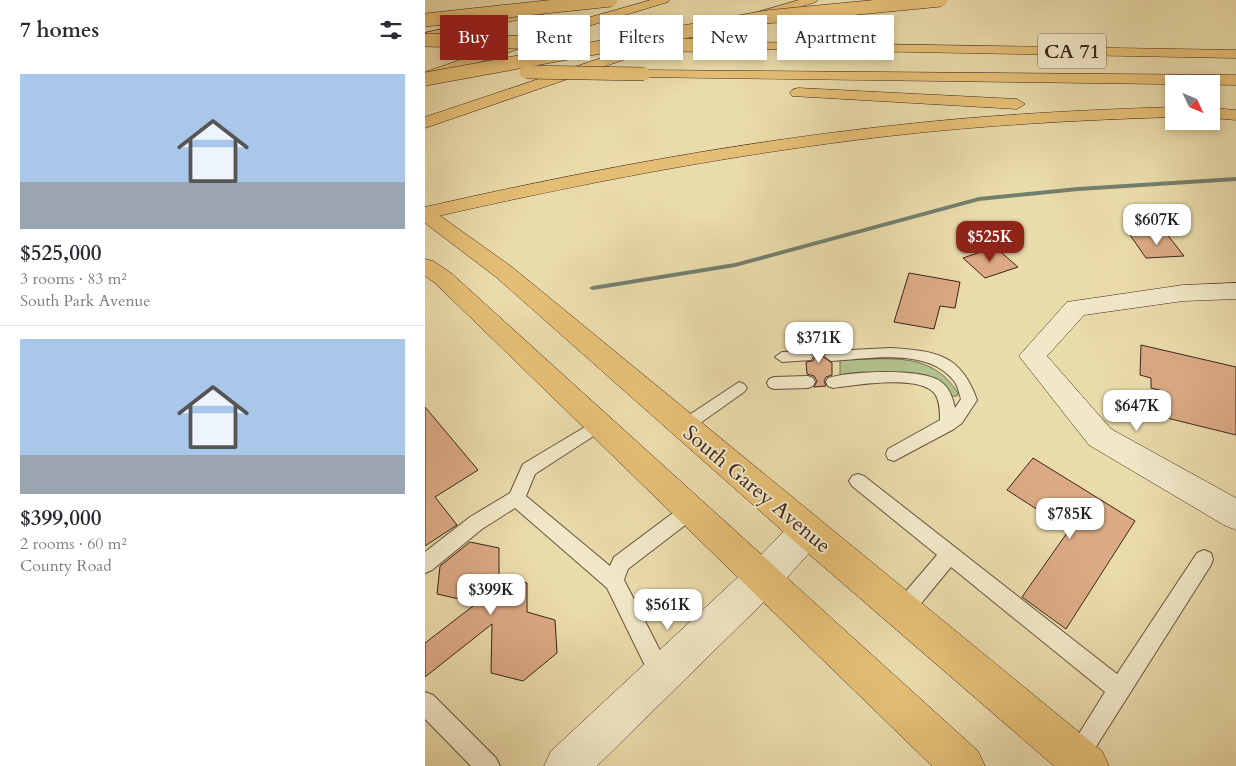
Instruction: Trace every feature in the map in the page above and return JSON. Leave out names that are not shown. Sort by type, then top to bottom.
[{"type":"main road","points":[[425,19],[510,0]]},
{"type":"main road","points":[[425,24],[533,0]]},
{"type":"main road","points":[[425,31],[562,0]]},
{"type":"main road","points":[[425,39],[587,0]]},
{"type":"main road","points":[[425,19],[611,0]]},
{"type":"main road","points":[[425,78],[557,31],[664,0]]},
{"type":"main road","points":[[425,124],[625,55],[812,0]]},
{"type":"main road","points":[[425,78],[766,17],[941,0]]},
{"type":"main road","name":"CA 71","points":[[425,39],[1236,54]]},
{"type":"main road","points":[[909,48],[1236,44]]},
{"type":"main road","points":[[425,71],[639,79],[741,90]]},
{"type":"main road","name":"CA 71","points":[[639,79],[1236,80]]},
{"type":"main road","points":[[780,92],[1165,112]]},
{"type":"main road","points":[[1220,112],[1236,111]]},
{"type":"main road","points":[[425,214],[525,189],[733,151],[920,127],[1067,116],[1165,112]]},
{"type":"main road","points":[[1220,113],[1236,115]]},
{"type":"main road","name":"South Garey Avenue","points":[[425,214],[463,240],[503,272],[807,532],[1082,762]]},
{"type":"main road","points":[[425,266],[443,278],[963,766]]},
{"type":"street","points":[[1236,291],[1183,293],[1076,308],[1032,356],[1100,437],[1236,515]]},
{"type":"street","points":[[566,766],[763,578],[807,532]]},
{"type":"lane","points":[[831,356],[906,354],[934,358],[957,374],[968,392],[969,400],[962,413],[948,425],[894,454]]},
{"type":"lane","points":[[782,357],[806,356]]},
{"type":"lane","points":[[833,382],[907,378],[930,382],[945,398],[949,409],[948,425]]},
{"type":"lane","points":[[774,382],[808,382]]},
{"type":"lane","points":[[683,427],[739,388]]},
{"type":"lane","points":[[425,564],[475,523],[517,498],[529,469],[600,424]]},
{"type":"lane","points":[[858,481],[1120,690]]},
{"type":"lane","points":[[517,498],[614,581],[661,674]]},
{"type":"lane","points":[[614,581],[621,563],[691,510]]},
{"type":"lane","points":[[902,611],[950,554]]},
{"type":"lane","points":[[1082,762],[1120,690],[1204,559]]},
{"type":"lane","points":[[425,703],[488,766]]},
{"type":"green space","points":[[890,359],[920,363],[934,369],[947,379],[958,393],[957,396],[952,396],[934,379],[840,378],[840,360]]},
{"type":"building","points":[[1166,233],[1184,256],[1146,258],[1130,235]]},
{"type":"building","points":[[995,247],[1018,267],[985,278],[963,258]]},
{"type":"building","points":[[909,273],[960,282],[955,308],[940,306],[934,329],[894,322]]},
{"type":"building","points":[[831,345],[831,349],[822,356],[832,363],[832,375],[826,377],[824,381],[826,386],[814,387],[817,381],[814,376],[807,374],[806,362],[813,361],[815,356],[805,346]]},
{"type":"building","points":[[1141,345],[1236,367],[1236,435],[1167,418],[1167,392],[1151,388],[1151,378],[1140,375]]},
{"type":"building","points":[[425,407],[478,470],[435,497],[457,525],[425,546]]},
{"type":"building","points":[[1033,458],[1135,521],[1066,629],[1022,597],[1069,530],[1007,490]]},
{"type":"building","points":[[470,542],[499,548],[499,575],[527,583],[527,612],[555,620],[557,653],[523,681],[491,673],[492,624],[425,677],[425,643],[477,603],[437,594],[440,566]]},
{"type":"waterway","points":[[593,288],[735,265],[979,199],[1078,189],[1236,179]]}]
